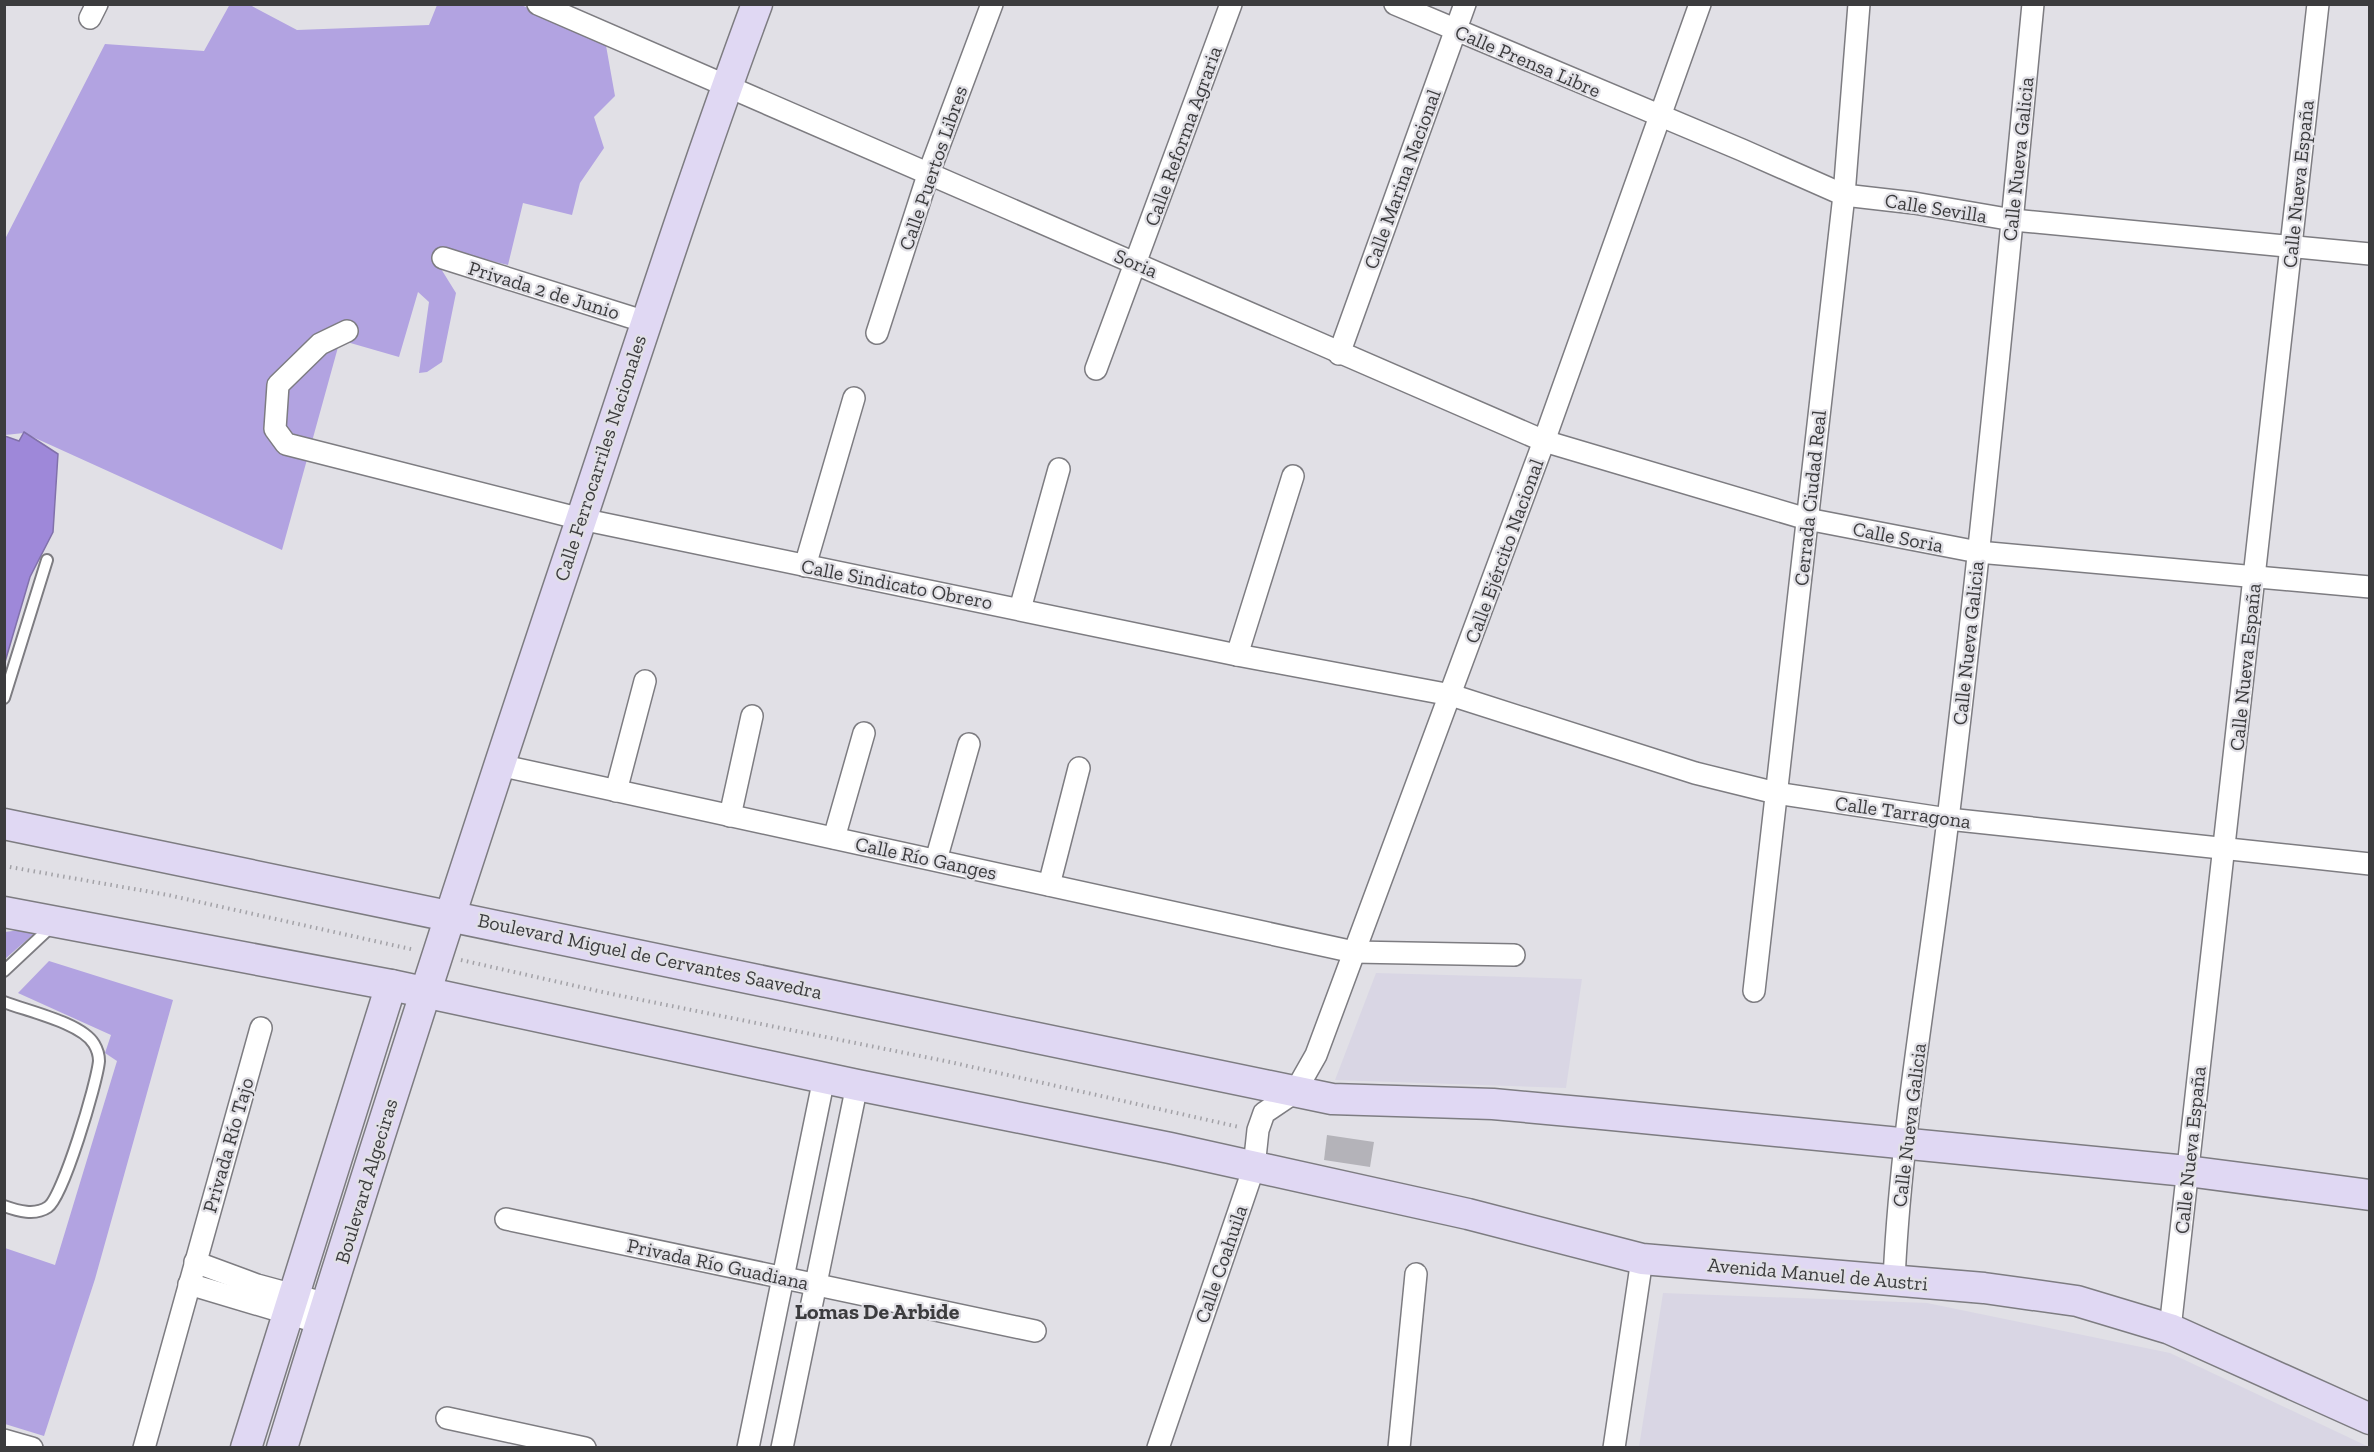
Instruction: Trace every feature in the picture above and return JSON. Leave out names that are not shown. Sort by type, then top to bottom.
[{"type":"main road","name":"Calle Ferrocarriles Nacionales","points":[[450,914],[646,322],[757,4]]},
{"type":"main road","name":"Boulevard Miguel de Cervantes Saavedra","points":[[4,824],[450,914],[1332,1099],[1493,1104],[1905,1142],[2187,1171],[2370,1195]]},
{"type":"main road","points":[[4,912],[57,920],[391,985],[856,1085],[1254,1167]]},
{"type":"main road","name":"Boulevard Algeciras","points":[[282,1448],[450,914]]},
{"type":"main road","name":"Boulevard Algeciras","points":[[246,1448],[391,985]]},
{"type":"main road","name":"Avenida Manuel de Austri","points":[[1254,1167],[1468,1214],[1642,1259],[1893,1280],[2077,1301],[2170,1329],[2370,1419]]},
{"type":"street","name":"Soria","points":[[538,4],[928,175],[1136,262],[1339,354],[1544,441]]},
{"type":"street","name":"Calle Puertos Libres","points":[[877,333],[928,175],[992,4]]},
{"type":"street","name":"Calle Reforma Agraria","points":[[1096,369],[1232,4]]},
{"type":"street","name":"Calle Prensa Libre","points":[[1395,4],[1662,117]]},
{"type":"street","name":"Calle Marina Nacional","points":[[1339,354],[1465,4]]},
{"type":"street","name":"Calle Ejército Nacional","points":[[1295,1092],[1316,1055],[1544,441],[1662,117],[1700,4]]},
{"type":"street","name":"Cerrada Ciudad Real","points":[[1754,991],[1844,195],[1859,4]]},
{"type":"street","name":"Calle Nueva Galicia","points":[[1893,1280],[1905,1142],[1948,819],[1978,552],[2033,4]]},
{"type":"street","name":"Calle Nueva España","points":[[2170,1329],[2318,4]]},
{"type":"street","name":"Calle Sevilla","points":[[1662,117],[1844,195],[1914,203],[2013,220],[2370,254]]},
{"type":"street","name":"Privada 2 de Junio","points":[[443,258],[646,322]]},
{"type":"street","name":"Calle Sindicato Obrero","points":[[347,331],[320,344],[278,385],[275,429],[286,444],[581,519],[1237,655],[1450,695]]},
{"type":"street","points":[[805,566],[854,398]]},
{"type":"street","name":"Calle Soria","points":[[1544,441],[1807,519],[1978,552],[2255,579],[2370,587]]},
{"type":"street","points":[[1020,609],[1059,469]]},
{"type":"street","points":[[1237,655],[1293,476]]},
{"type":"street","points":[[616,791],[645,681]]},
{"type":"street","name":"Calle Tarragona","points":[[1450,695],[1695,773],[1776,793],[1948,819],[2370,864]]},
{"type":"street","points":[[730,816],[752,716]]},
{"type":"street","points":[[834,838],[864,733]]},
{"type":"street","points":[[936,861],[969,744]]},
{"type":"street","name":"Calle Río Ganges","points":[[498,765],[1354,952],[1514,955]]},
{"type":"street","points":[[1049,885],[1079,768]]},
{"type":"street","name":"Privada Río Tajo","points":[[144,1448],[261,1028]]},
{"type":"street","points":[[748,1448],[824,1078]]},
{"type":"street","points":[[782,1448],[856,1085]]},
{"type":"street","name":"Calle Coahuila","points":[[1158,1448],[1254,1167],[1258,1130],[1264,1113],[1295,1092]]},
{"type":"street","name":"Privada Río Guadiana","points":[[506,1219],[1035,1331]]},
{"type":"street","points":[[1614,1448],[1642,1259]]},
{"type":"street","points":[[195,1262],[290,1305]]},
{"type":"street","points":[[1399,1448],[1416,1274]]},
{"type":"street","points":[[189,1284],[324,1313]]},
{"type":"street","points":[[447,1418],[585,1448]]},
{"type":"street","points":[[4,1440],[32,1448]]},
{"type":"lane","points":[[4,698],[47,560]]},
{"type":"lane","points":[[4,971],[57,920]]},
{"type":"lane","points":[[4,1002],[79,1029],[94,1043],[99,1060],[84,1119],[56,1200],[37,1212],[4,1206]]},
{"type":"path","points":[[4,866],[157,893],[1258,1130]]},
{"type":"shaded area","points":[[230,4],[250,5],[297,30],[429,25],[437,5],[521,5],[605,40],[615,96],[594,117],[604,148],[580,183],[572,215],[523,203],[508,265],[450,251],[438,264],[456,293],[442,362],[427,372],[419,373],[429,302],[418,292],[399,357],[340,340],[282,550],[24,433],[5,435],[4,241],[105,44],[204,51]]},
{"type":"shaded area","points":[[24,432],[58,454],[53,532],[30,577],[5,662],[5,436],[19,441]]},
{"type":"shaded area","points":[[20,930],[36,932],[5,959],[5,932]]},
{"type":"shaded area","points":[[49,961],[173,1000],[95,1279],[44,1436],[5,1424],[5,1248],[55,1265],[117,1061],[105,1053],[111,1035],[18,993]]},
{"type":"shaded area","points":[[1376,973],[1582,979],[1566,1088],[1335,1080]]},
{"type":"shaded area","points":[[1663,1293],[1927,1303],[2170,1353],[2369,1447],[1639,1447]]},
{"type":"building","points":[[1327,1135],[1374,1142],[1370,1167],[1324,1160]]},
{"type":"district","name":"Lomas De Arbide","points":[[877,1311]]}]
